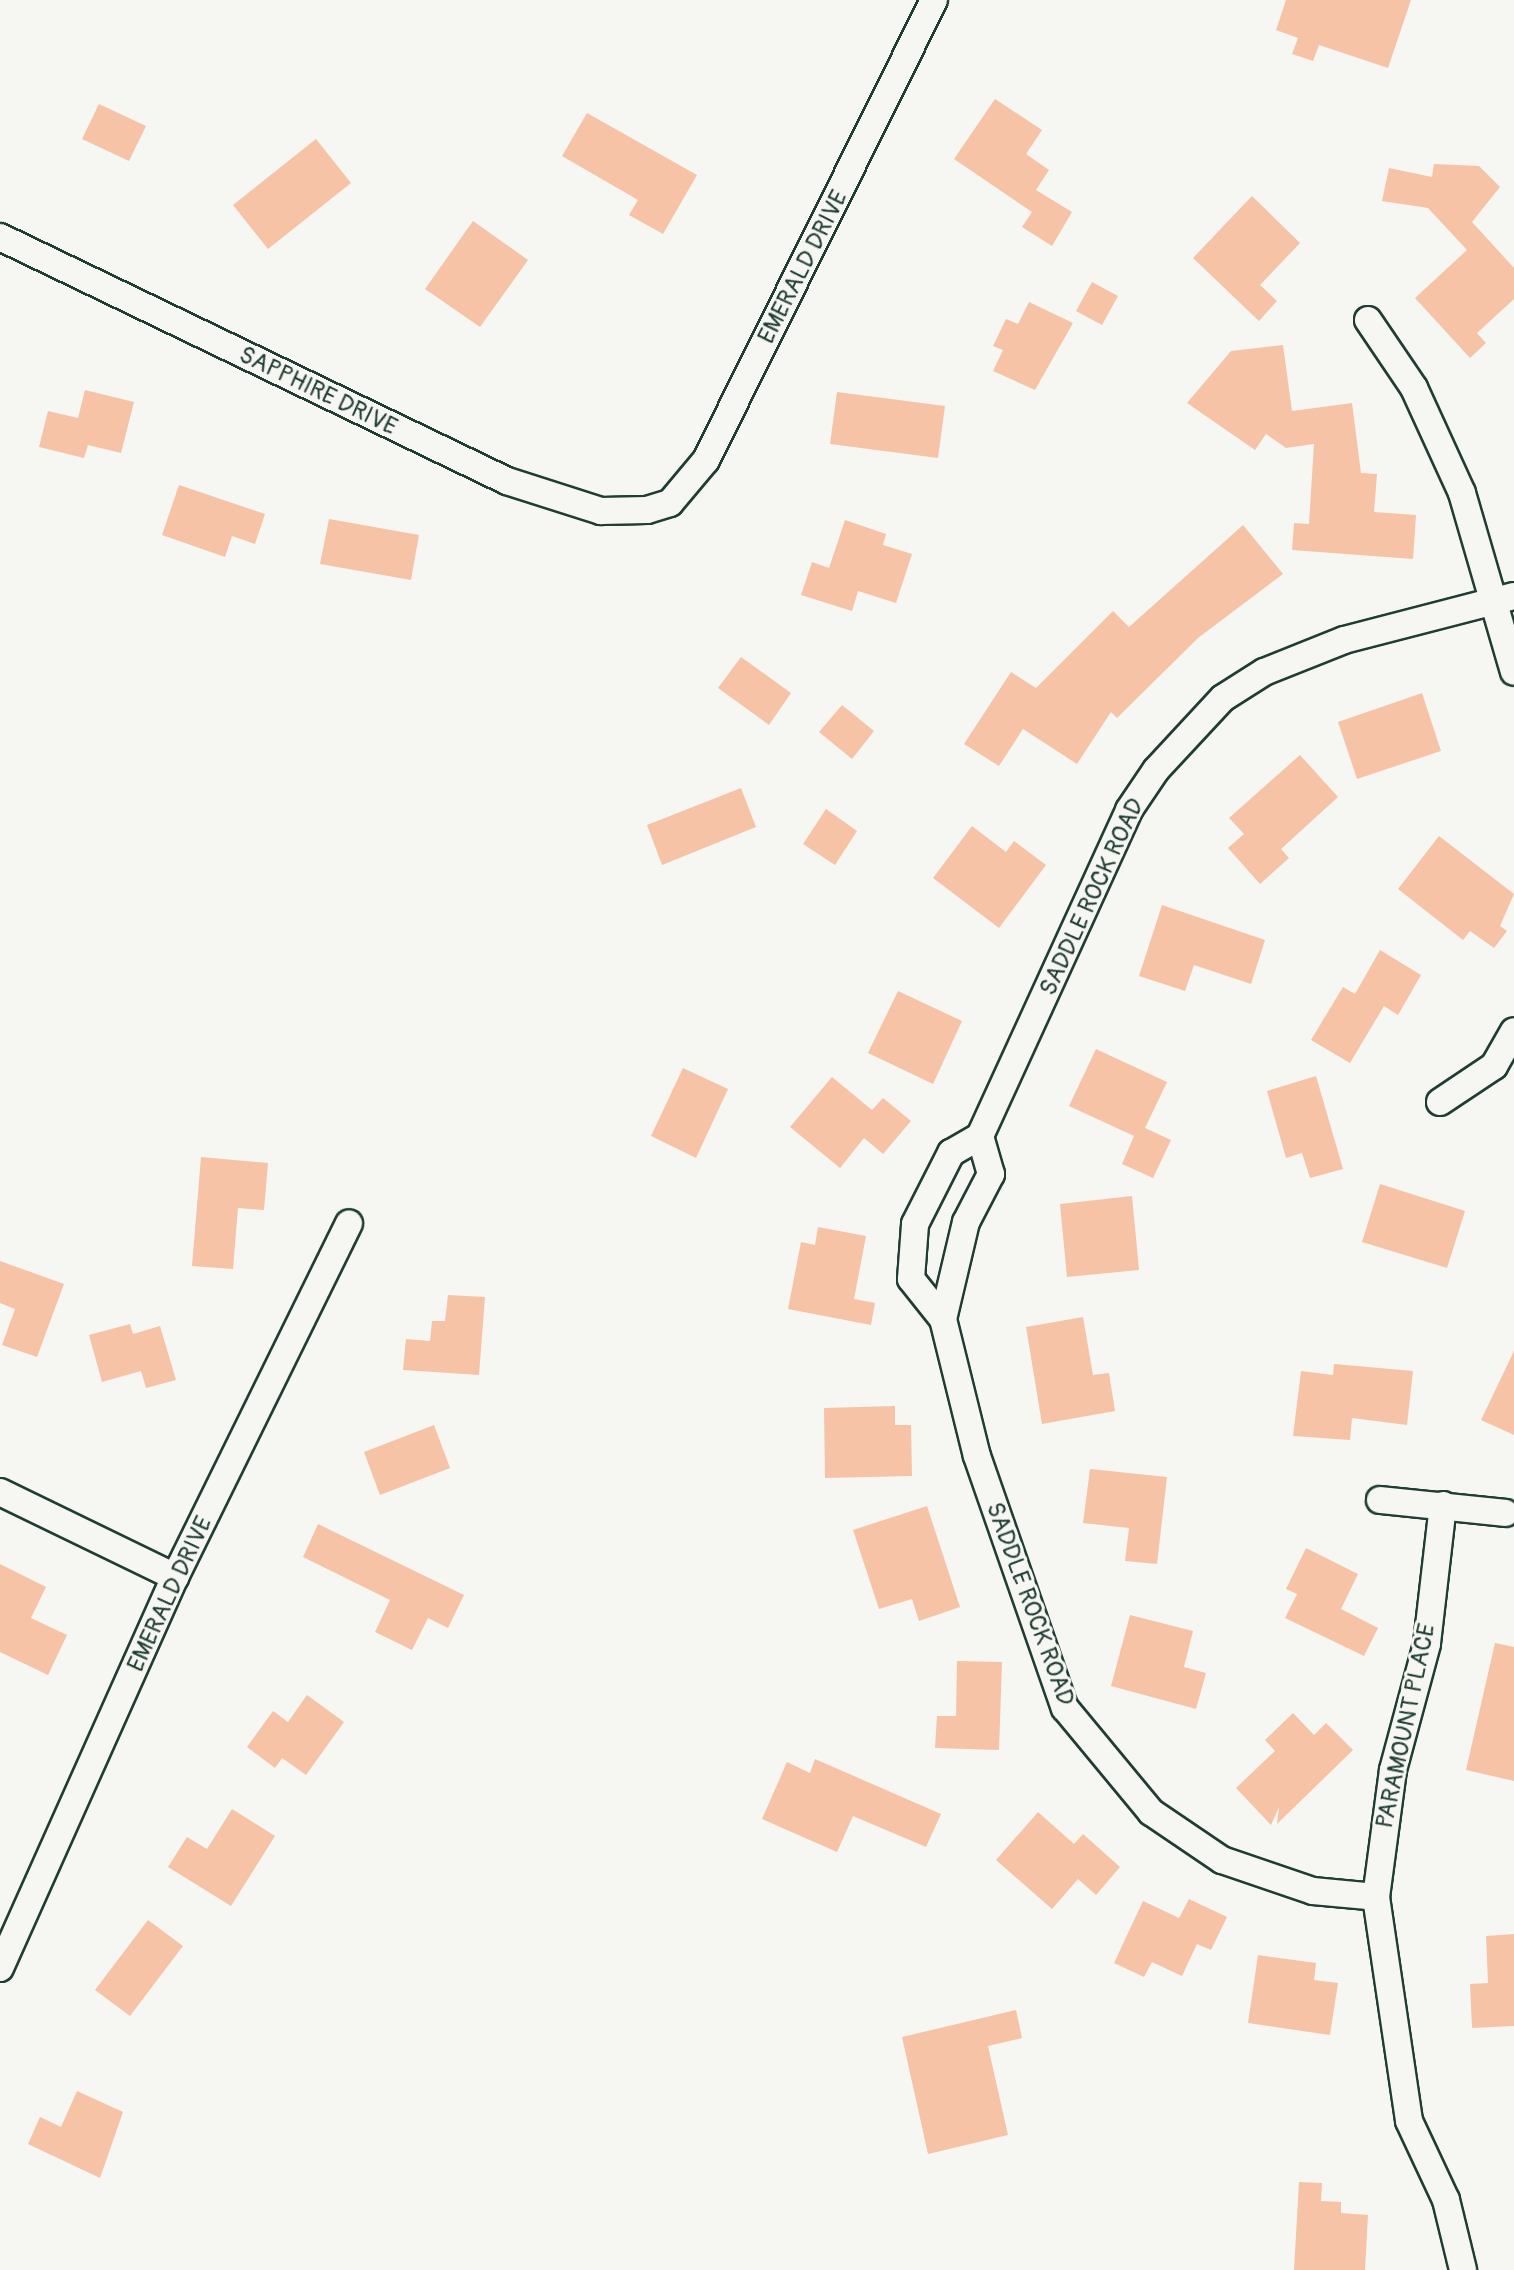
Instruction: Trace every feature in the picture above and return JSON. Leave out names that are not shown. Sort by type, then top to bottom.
[{"type":"street","name":"EMERALD DRIVE","points":[[647,510],[670,503],[706,460],[934,0]]},
{"type":"street","name":"SAPPHIRE DRIVE","points":[[0,237],[507,481],[601,511],[647,510]]},
{"type":"street","points":[[1368,320],[1437,434],[1504,598],[1514,672]]},
{"type":"street","name":"SADDLE ROCK ROAD","points":[[1376,1897],[1313,1891],[1222,1860],[1151,1812],[1090,1746],[1065,1708],[1040,1644],[977,1456],[943,1319],[911,1279],[909,1253],[951,1153],[980,1136],[1129,810],[1187,733],[1223,698],[1300,655],[1504,598]]},
{"type":"street","points":[[1440,1102],[1494,1066],[1514,1031]]},
{"type":"street","name":"SADDLE ROCK ROAD","points":[[943,1319],[966,1222],[991,1174],[980,1136]]},
{"type":"street","name":"EMERALD DRIVE","points":[[0,1968],[175,1577],[349,1223]]},
{"type":"street","points":[[0,1492],[175,1577]]},
{"type":"street","points":[[1380,1500],[1505,1513]]},
{"type":"street","name":"PARAMOUNT PLACE","points":[[1443,1505],[1427,1644],[1393,1770],[1376,1897],[1409,2121],[1446,2200],[1463,2270]]},
{"type":"building","points":[[1286,0],[1411,0],[1388,68],[1319,45],[1313,61],[1292,54],[1298,38],[1276,30]]},
{"type":"building","points":[[995,99],[1042,130],[1026,154],[1049,170],[1036,190],[1072,212],[1052,246],[1022,227],[1032,212],[954,159]]},
{"type":"building","points":[[99,104],[146,126],[129,161],[82,139]]},
{"type":"building","points":[[587,113],[697,175],[663,234],[629,215],[638,200],[562,156]]},
{"type":"building","points":[[316,139],[351,183],[268,249],[233,205]]},
{"type":"building","points":[[1434,164],[1479,166],[1500,187],[1472,222],[1514,268],[1514,299],[1477,333],[1486,343],[1470,358],[1415,298],[1467,250],[1428,208],[1382,201],[1389,168],[1432,177]]},
{"type":"building","points":[[1252,196],[1300,243],[1260,285],[1277,301],[1259,321],[1193,258]]},
{"type":"building","points":[[473,221],[528,260],[480,327],[425,289]]},
{"type":"building","points":[[1092,282],[1118,296],[1102,325],[1076,311]]},
{"type":"building","points":[[1029,302],[1073,323],[1035,390],[993,371],[1003,350],[993,346],[1006,319],[1018,324]]},
{"type":"building","points":[[1283,345],[1292,411],[1352,403],[1361,473],[1377,474],[1374,512],[1416,515],[1413,559],[1292,550],[1294,523],[1309,524],[1314,444],[1286,448],[1266,434],[1255,450],[1187,403],[1231,351]]},
{"type":"building","points":[[85,390],[134,402],[121,453],[88,445],[84,458],[39,447],[48,411],[78,418]]},
{"type":"building","points":[[837,392],[945,406],[938,458],[830,444]]},
{"type":"building","points":[[179,485],[265,514],[255,544],[232,536],[225,557],[162,535]]},
{"type":"building","points":[[329,519],[419,535],[411,580],[320,564]]},
{"type":"building","points":[[845,520],[886,534],[883,545],[912,554],[896,603],[858,591],[852,611],[801,595],[812,562],[829,568]]},
{"type":"building","points":[[1243,525],[1283,574],[1198,638],[1117,718],[1111,712],[1077,764],[1023,729],[999,766],[964,744],[1011,672],[1036,688],[1113,611],[1129,627]]},
{"type":"building","points":[[741,657],[791,693],[769,725],[718,688]]},
{"type":"building","points":[[1422,693],[1441,751],[1357,779],[1338,722]]},
{"type":"building","points":[[842,705],[874,731],[852,759],[819,732]]},
{"type":"building","points":[[1300,755],[1338,797],[1281,849],[1289,858],[1260,884],[1228,848],[1244,834],[1229,818]]},
{"type":"building","points":[[741,788],[756,827],[662,865],[647,825]]},
{"type":"building","points":[[826,809],[857,831],[835,865],[803,844]]},
{"type":"building","points":[[972,826],[1006,852],[1014,841],[1046,865],[999,928],[933,878]]},
{"type":"building","points":[[1439,836],[1514,894],[1500,926],[1507,931],[1494,948],[1470,931],[1463,940],[1398,889]]},
{"type":"building","points":[[1162,905],[1265,940],[1251,984],[1194,965],[1185,991],[1139,976]]},
{"type":"building","points":[[1380,950],[1421,975],[1398,1015],[1384,1006],[1350,1063],[1311,1040],[1343,987],[1355,994]]},
{"type":"building","points":[[898,991],[962,1021],[933,1084],[868,1053]]},
{"type":"building","points":[[1096,1049],[1167,1082],[1145,1128],[1171,1140],[1153,1178],[1122,1164],[1134,1136],[1069,1106]]},
{"type":"building","points":[[683,1068],[728,1089],[696,1158],[651,1136]]},
{"type":"building","points":[[1316,1076],[1343,1169],[1310,1178],[1302,1153],[1286,1158],[1267,1091]]},
{"type":"building","points":[[832,1077],[872,1110],[883,1098],[911,1121],[883,1154],[864,1138],[840,1168],[790,1127]]},
{"type":"building","points":[[201,1157],[268,1163],[264,1210],[238,1208],[233,1269],[192,1266]]},
{"type":"building","points":[[1380,1184],[1465,1211],[1447,1268],[1362,1242]]},
{"type":"building","points":[[1132,1196],[1139,1270],[1067,1277],[1060,1204]]},
{"type":"building","points":[[818,1227],[866,1236],[854,1299],[875,1303],[871,1325],[788,1309],[801,1242],[815,1245]]},
{"type":"building","points":[[0,1261],[64,1284],[37,1357],[2,1345],[15,1309],[0,1303]]},
{"type":"building","points":[[448,1295],[485,1297],[479,1375],[403,1370],[406,1339],[430,1341],[432,1321],[445,1321]]},
{"type":"building","points":[[1083,1317],[1093,1375],[1109,1373],[1115,1411],[1042,1424],[1026,1327]]},
{"type":"building","points":[[130,1324],[133,1334],[160,1326],[176,1380],[146,1388],[141,1371],[102,1382],[89,1335]]},
{"type":"building","points":[[1514,1351],[1514,1435],[1481,1420]]},
{"type":"building","points":[[1334,1364],[1413,1371],[1407,1425],[1352,1418],[1350,1440],[1293,1436],[1301,1371],[1333,1375]]},
{"type":"building","points":[[895,1406],[895,1425],[911,1425],[912,1476],[825,1478],[824,1408]]},
{"type":"building","points":[[434,1425],[450,1468],[380,1495],[364,1452]]},
{"type":"building","points":[[1090,1469],[1167,1477],[1157,1564],[1125,1561],[1129,1528],[1083,1523]]},
{"type":"building","points":[[927,1506],[960,1607],[919,1621],[912,1599],[879,1609],[853,1530]]},
{"type":"building","points":[[318,1524],[464,1595],[448,1628],[428,1618],[412,1650],[375,1632],[390,1600],[303,1557]]},
{"type":"building","points":[[1306,1548],[1358,1574],[1341,1609],[1378,1628],[1364,1656],[1285,1618],[1297,1594],[1286,1589]]},
{"type":"building","points":[[0,1564],[46,1587],[31,1618],[67,1635],[48,1675],[0,1652]]},
{"type":"building","points":[[1130,1615],[1193,1631],[1184,1667],[1206,1673],[1196,1709],[1111,1686]]},
{"type":"building","points":[[1495,1643],[1514,1647],[1514,1781],[1466,1770]]},
{"type":"building","points":[[957,1661],[1002,1662],[999,1750],[935,1748],[937,1716],[956,1716]]},
{"type":"building","points":[[307,1695],[344,1722],[306,1775],[282,1758],[275,1768],[247,1747],[273,1711],[288,1722]]},
{"type":"building","points":[[1293,1713],[1314,1735],[1326,1723],[1353,1750],[1277,1824],[1279,1807],[1271,1825],[1236,1788],[1275,1751],[1265,1740]]},
{"type":"building","points":[[815,1759],[941,1814],[926,1847],[853,1816],[837,1852],[762,1819],[787,1762],[810,1773]]},
{"type":"building","points":[[232,1809],[275,1836],[231,1906],[168,1867],[187,1837],[207,1849]]},
{"type":"building","points":[[1038,1812],[1074,1844],[1083,1834],[1120,1867],[1096,1895],[1078,1879],[1052,1909],[996,1860]]},
{"type":"building","points":[[1189,1899],[1227,1917],[1211,1950],[1197,1944],[1182,1976],[1152,1962],[1144,1977],[1114,1963],[1143,1901],[1179,1918]]},
{"type":"building","points":[[148,1920],[183,1946],[130,2016],[95,1990]]},
{"type":"building","points":[[1514,1934],[1514,2026],[1472,2028],[1470,1984],[1488,1983],[1486,1936]]},
{"type":"building","points":[[1258,1955],[1316,1963],[1314,1980],[1338,1983],[1330,2035],[1248,2023]]},
{"type":"building","points":[[1016,2010],[1022,2038],[988,2046],[1008,2135],[928,2154],[902,2037]]},
{"type":"building","points":[[77,2091],[123,2112],[100,2178],[28,2144],[40,2117],[61,2127]]},
{"type":"building","points":[[1299,2182],[1322,2183],[1321,2201],[1341,2202],[1341,2213],[1368,2215],[1365,2270],[1294,2270]]}]
